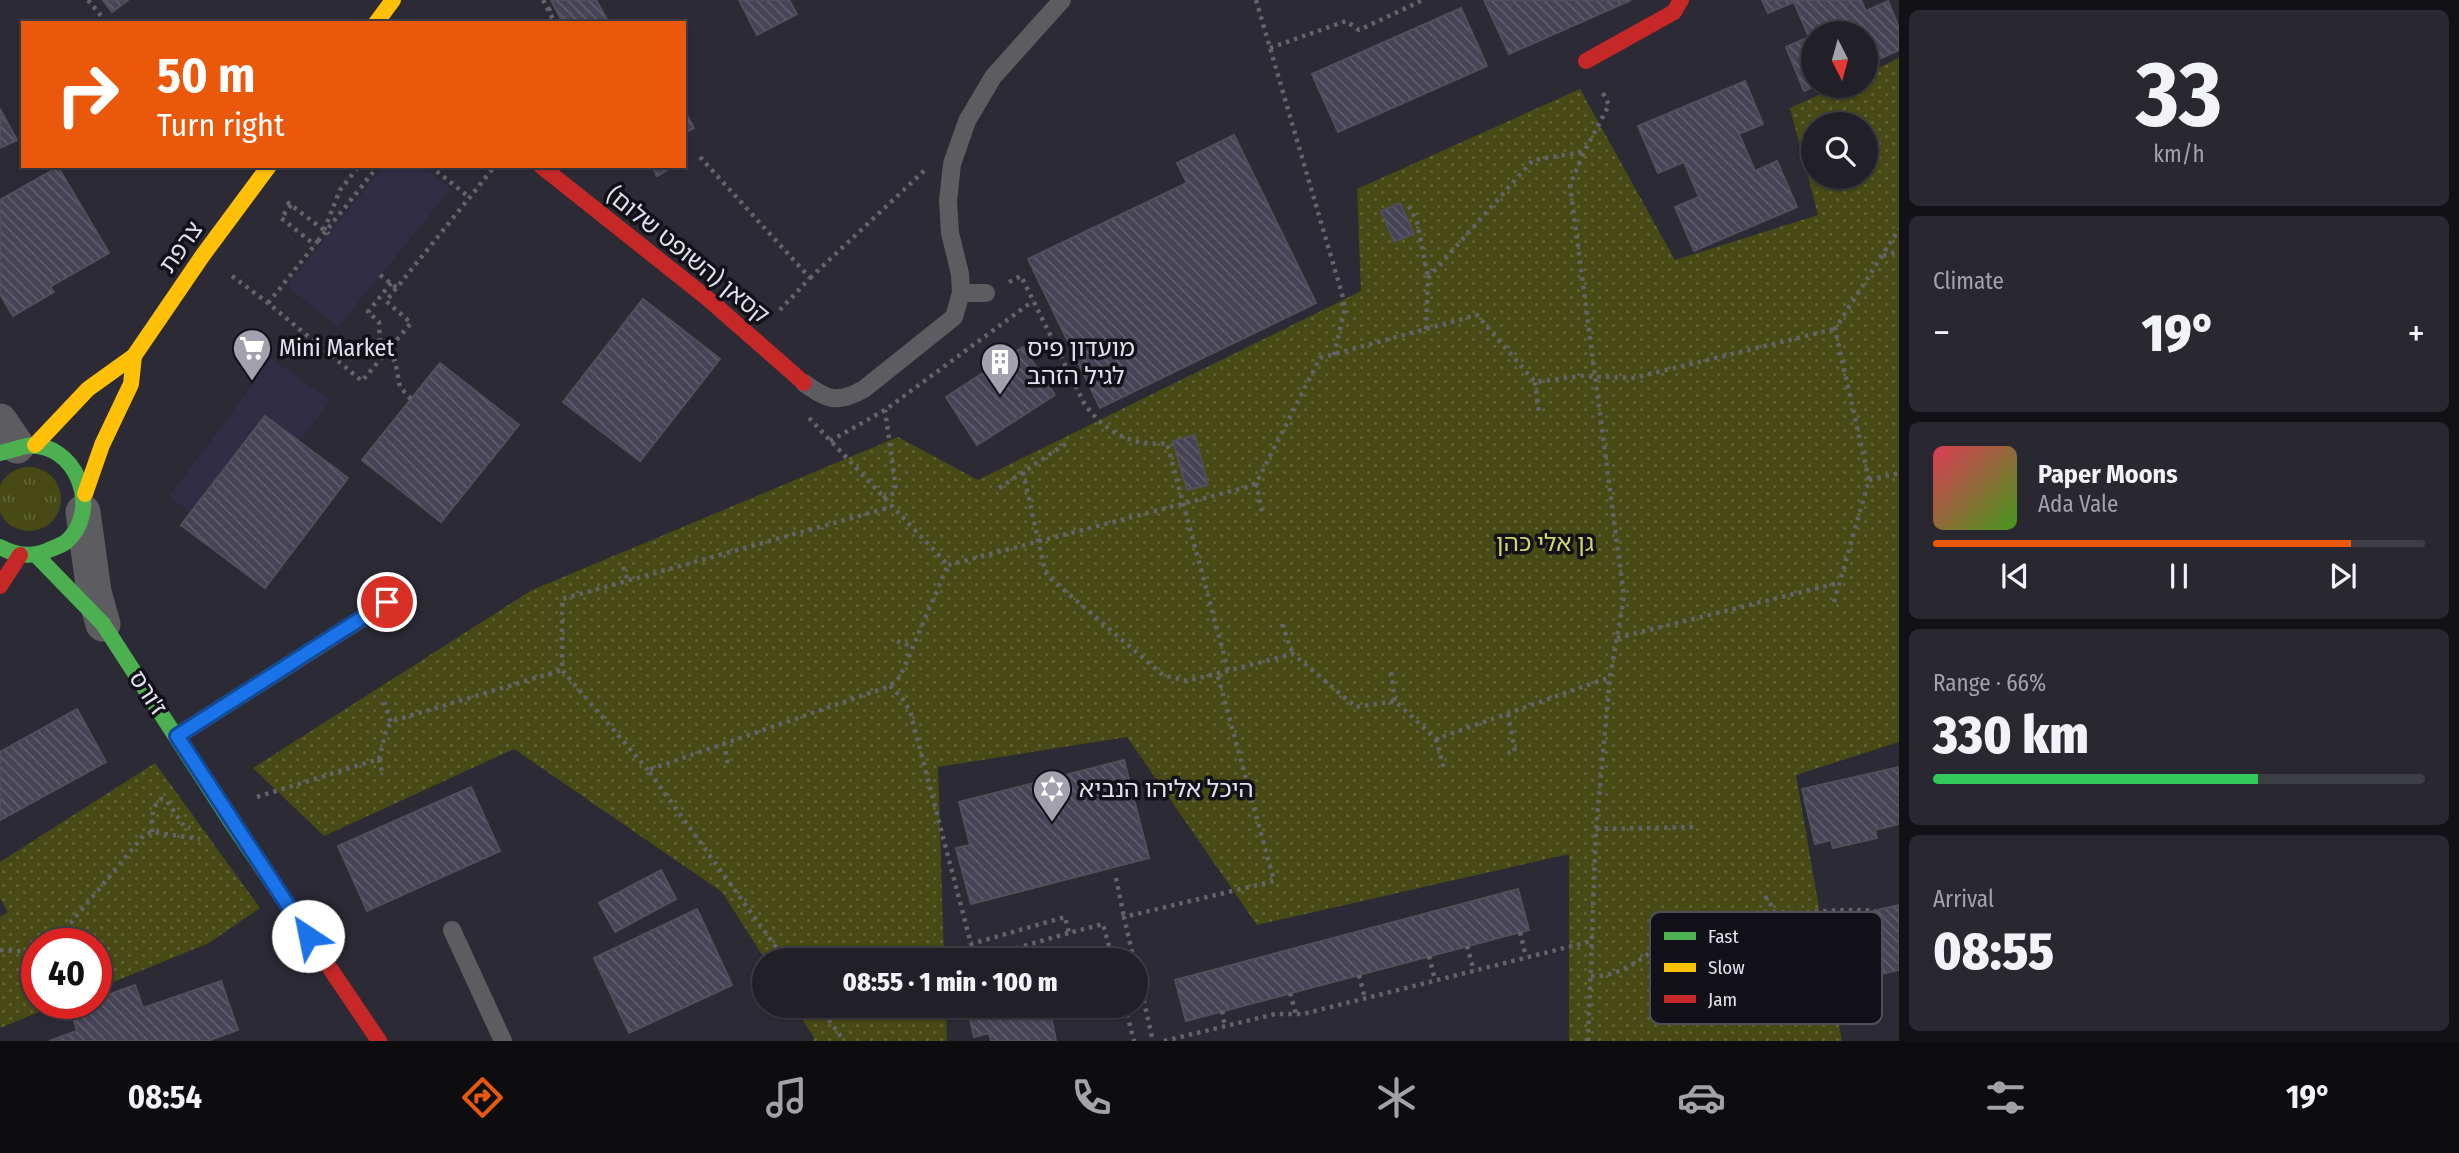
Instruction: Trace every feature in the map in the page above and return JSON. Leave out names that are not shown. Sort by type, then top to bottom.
[{"type":"street","points":[[377,21],[393,0]]},
{"type":"street","points":[[1586,61],[1674,12],[1681,0]]},
{"type":"street","name":"צרפת","points":[[13,441],[134,356],[203,255],[268,168]]},
{"type":"street","name":"קסאן (השופט שלום)","points":[[544,168],[707,298],[804,383]]},
{"type":"street","name":"צרפת","points":[[28,555],[50,551],[63,544],[77,529],[102,444],[131,384],[134,356]]},
{"type":"street","points":[[13,441],[53,450],[68,460],[80,476],[84,503]]},
{"type":"street","name":"ז'ורס","points":[[84,503],[94,592],[103,624]]},
{"type":"street","points":[[0,547],[28,555],[0,586]]},
{"type":"street","name":"ז'ורס","points":[[28,555],[103,624],[227,816],[379,1041]]},
{"type":"lane","points":[[804,383],[818,393],[840,400],[858,393],[954,317],[961,293],[948,212],[952,164],[967,121],[993,77],[1062,0]]},
{"type":"lane","points":[[961,293],[986,293]]},
{"type":"lane","points":[[177,736],[387,602]]},
{"type":"lane","points":[[452,930],[503,1041]]},
{"type":"path","points":[[88,0],[105,21]]},
{"type":"path","points":[[543,0],[554,21]]},
{"type":"path","points":[[1256,0],[1342,294],[1345,308],[1334,355]]},
{"type":"path","points":[[1270,48],[1346,22],[1359,30],[1423,0]]},
{"type":"path","points":[[548,10],[554,6]]},
{"type":"path","points":[[1586,61],[1609,105],[1584,152],[1570,186],[1625,597],[1610,677],[1596,829],[1588,1041]]},
{"type":"path","points":[[1428,278],[1533,160],[1584,152]]},
{"type":"path","points":[[701,157],[810,278]]},
{"type":"path","points":[[790,300],[926,168],[937,164],[952,164]]},
{"type":"path","points":[[324,230],[340,190],[357,168]]},
{"type":"path","points":[[268,303],[376,168]]},
{"type":"path","points":[[432,168],[469,198]]},
{"type":"path","points":[[203,255],[268,303],[362,381],[411,323],[386,302],[493,168]]},
{"type":"path","points":[[291,205],[281,218],[317,243]]},
{"type":"path","points":[[1409,206],[1417,222],[1428,278],[1426,329]]},
{"type":"path","points":[[300,211],[329,234]]},
{"type":"path","points":[[1535,382],[1595,377],[1633,378],[1835,329],[1899,229]]},
{"type":"path","points":[[1881,256],[1899,251]]},
{"type":"path","points":[[380,275],[397,288]]},
{"type":"path","points":[[986,293],[1021,276],[1092,415],[1103,425],[1132,442],[1150,445],[1167,443],[1228,670]]},
{"type":"path","points":[[391,283],[368,312],[379,322],[380,345],[395,361],[400,387],[411,398]]},
{"type":"path","points":[[830,441],[886,410],[1034,301]]},
{"type":"path","points":[[1262,512],[1256,483],[1320,359],[1477,315],[1535,382],[1539,413]]},
{"type":"path","points":[[1834,603],[1869,480],[1835,329]]},
{"type":"path","points":[[804,383],[791,397],[948,565]]},
{"type":"path","points":[[883,498],[894,493],[896,489],[886,410]]},
{"type":"path","points":[[999,488],[1070,441]]},
{"type":"path","points":[[1023,472],[1045,571],[1163,675],[1187,681],[1293,654]]},
{"type":"path","points":[[1869,480],[1899,473]]},
{"type":"path","points":[[948,565],[1256,483]]},
{"type":"path","points":[[777,948],[648,770],[562,670],[562,599],[891,507]]},
{"type":"path","points":[[648,770],[890,686],[901,677],[948,565]]},
{"type":"path","points":[[624,567],[628,581]]},
{"type":"path","points":[[1617,638],[1839,583]]},
{"type":"path","points":[[1282,624],[1293,654],[1356,706],[1395,701]]},
{"type":"path","points":[[897,641],[913,647]]},
{"type":"path","points":[[383,776],[379,759],[387,727],[391,723],[562,670]]},
{"type":"path","points":[[1391,672],[1395,701],[1436,739],[1444,769]]},
{"type":"path","points":[[1124,917],[1274,881],[1217,673]]},
{"type":"path","points":[[1436,739],[1610,677]]},
{"type":"path","points":[[890,686],[902,698],[910,712],[971,944],[1065,917],[1069,933]]},
{"type":"path","points":[[384,702],[391,723]]},
{"type":"path","points":[[1508,714],[1515,751],[1508,753]]},
{"type":"path","points":[[724,743],[728,766]]},
{"type":"path","points":[[227,816],[268,792],[379,759]]},
{"type":"path","points":[[152,832],[152,813],[155,804],[161,799],[167,801],[184,826],[194,829]]},
{"type":"path","points":[[1596,829],[1695,827]]},
{"type":"path","points":[[66,928],[144,835],[152,832],[190,838]]},
{"type":"path","points":[[1116,878],[1131,948]]},
{"type":"path","points":[[1765,896],[1775,911]]},
{"type":"path","points":[[1834,912],[1875,911]]},
{"type":"path","points":[[1769,912],[1784,912]]},
{"type":"path","points":[[1017,948],[1102,924],[1108,948]]},
{"type":"path","points":[[1520,932],[1526,957]]},
{"type":"path","points":[[1164,1041],[1275,1014],[1296,1014],[1365,998],[1592,941]]},
{"type":"path","points":[[1467,946],[1474,971]]},
{"type":"path","points":[[0,950],[21,951]]},
{"type":"path","points":[[1591,976],[1606,976],[1629,968],[1650,953]]},
{"type":"path","points":[[1429,956],[1435,980]]},
{"type":"path","points":[[1359,975],[1365,998]]},
{"type":"path","points":[[1290,993],[1296,1014]]},
{"type":"path","points":[[1222,1011],[1225,1026]]},
{"type":"path","points":[[828,1018],[844,1041]]},
{"type":"path","points":[[1128,1018],[1134,1041]]},
{"type":"path","points":[[1148,1018],[1153,1041]]},
{"type":"shaded area","points":[[382,168],[425,168],[451,189],[338,327],[287,286]]},
{"type":"shaded area","points":[[270,358],[331,400],[225,539],[169,496]]},
{"type":"green space","name":"גן אלי כהן","points":[[1899,58],[1899,742],[1796,775],[1820,912],[1650,912],[1650,1024],[1839,1024],[1842,1041],[1569,1041],[1569,854],[1257,925],[1127,737],[938,767],[944,948],[758,948],[722,892],[514,749],[324,836],[253,768],[532,590],[898,437],[978,480],[1361,291],[1357,189],[1580,89],[1675,260],[1818,215],[1811,189],[1878,189],[1878,112],[1801,112],[1801,150],[1790,108],[1812,98],[1878,98],[1878,68]]},
{"type":"green space","points":[[23,468],[35,468],[47,473],[55,481],[60,493],[60,505],[55,517],[47,525],[35,530],[23,530],[11,525],[-1,508],[-1,490],[3,481],[11,473]]},
{"type":"green space","points":[[155,763],[260,908],[209,943],[112,982],[112,928],[21,928],[22,1019],[0,1028],[0,917],[8,912],[0,898],[0,862]]},
{"type":"green space","points":[[802,1018],[946,1018],[947,1041],[813,1041],[814,1038]]},
{"type":"building","points":[[103,0],[128,0],[112,12]]},
{"type":"building","points":[[551,0],[596,0],[608,21],[562,21]]},
{"type":"building","points":[[739,0],[789,0],[797,14],[757,35]]},
{"type":"building","points":[[1484,0],[1631,0],[1509,54]]},
{"type":"building","points":[[1762,0],[1861,0],[1866,11],[1888,1],[1899,28],[1899,50],[1878,60],[1878,21],[1802,21],[1794,2],[1768,13]]},
{"type":"building","points":[[1461,8],[1487,66],[1338,132],[1312,74]]},
{"type":"building","points":[[1801,40],[1801,84],[1786,47]]},
{"type":"building","points":[[1745,81],[1763,124],[1739,134],[1755,171],[1777,161],[1797,207],[1694,251],[1675,207],[1699,197],[1684,162],[1658,173],[1638,126]]},
{"type":"building","points":[[0,109],[17,140],[0,148]]},
{"type":"building","points":[[686,114],[694,128],[686,132]]},
{"type":"building","points":[[1234,135],[1316,303],[1100,408],[1028,259],[1187,183],[1177,163]]},
{"type":"building","points":[[59,168],[109,253],[50,287],[54,292],[13,316],[0,294],[0,200]]},
{"type":"building","points":[[653,168],[671,168],[657,176]]},
{"type":"building","points":[[1400,203],[1414,234],[1394,242],[1381,211]]},
{"type":"building","points":[[643,299],[720,359],[640,461],[563,402]]},
{"type":"building","name":"מועדון פיס לגיל הזהב","points":[[1023,347],[1055,395],[977,445],[946,397]]},
{"type":"building","points":[[440,363],[519,425],[441,522],[362,460]]},
{"type":"building","points":[[265,416],[348,478],[265,588],[181,525]]},
{"type":"building","points":[[1195,435],[1208,485],[1187,490],[1173,441]]},
{"type":"building","points":[[77,709],[106,762],[0,820],[0,752]]},
{"type":"building","name":"היכל אליהו הנביא","points":[[1124,760],[1149,858],[971,904],[956,848],[970,845],[959,802]]},
{"type":"building","points":[[1899,767],[1899,824],[1875,830],[1877,838],[1833,848],[1831,840],[1815,844],[1802,789]]},
{"type":"building","points":[[471,787],[500,851],[367,911],[338,846]]},
{"type":"building","points":[[661,870],[676,899],[615,932],[599,903]]},
{"type":"building","points":[[1518,889],[1529,930],[1186,1021],[1175,980]]},
{"type":"building","points":[[1899,905],[1899,970],[1882,974],[1882,912],[1869,912]]},
{"type":"building","points":[[697,909],[732,985],[629,1033],[594,958]]},
{"type":"building","points":[[221,981],[238,1030],[207,1041],[49,1041],[77,1031],[73,1019],[112,1019],[112,993],[135,985],[143,1008]]},
{"type":"building","points":[[970,1018],[1051,1018],[1056,1041],[991,1041],[989,1033],[974,1037]]},
{"type":"traffic: fast","points":[[0,453],[26,446],[44,447],[59,454],[79,480],[83,496],[82,513],[77,528],[64,543],[32,555],[19,554],[0,547]]},
{"type":"traffic: fast","points":[[36,555],[103,624],[319,952]]},
{"type":"traffic: slow","points":[[377,21],[393,0]]},
{"type":"traffic: slow","points":[[35,445],[88,389],[134,356],[203,255],[268,168]]},
{"type":"traffic: slow","points":[[85,494],[102,445],[131,384],[134,356]]},
{"type":"traffic: jam","points":[[1586,61],[1674,12],[1681,0]]},
{"type":"traffic: jam","points":[[544,168],[707,298],[804,383]]},
{"type":"traffic: jam","points":[[0,586],[20,555]]},
{"type":"traffic: jam","points":[[319,952],[379,1041]]},
{"type":"place","name":"Mini Market","points":[[252,382]]},
{"type":"place","name":"מועדון פיס לגיל הזהב","points":[[1000,396]]},
{"type":"place","name":"היכל אליהו הנביא","points":[[1052,823]]},
{"type":"route","points":[[308,936],[177,736],[387,602]]}]
